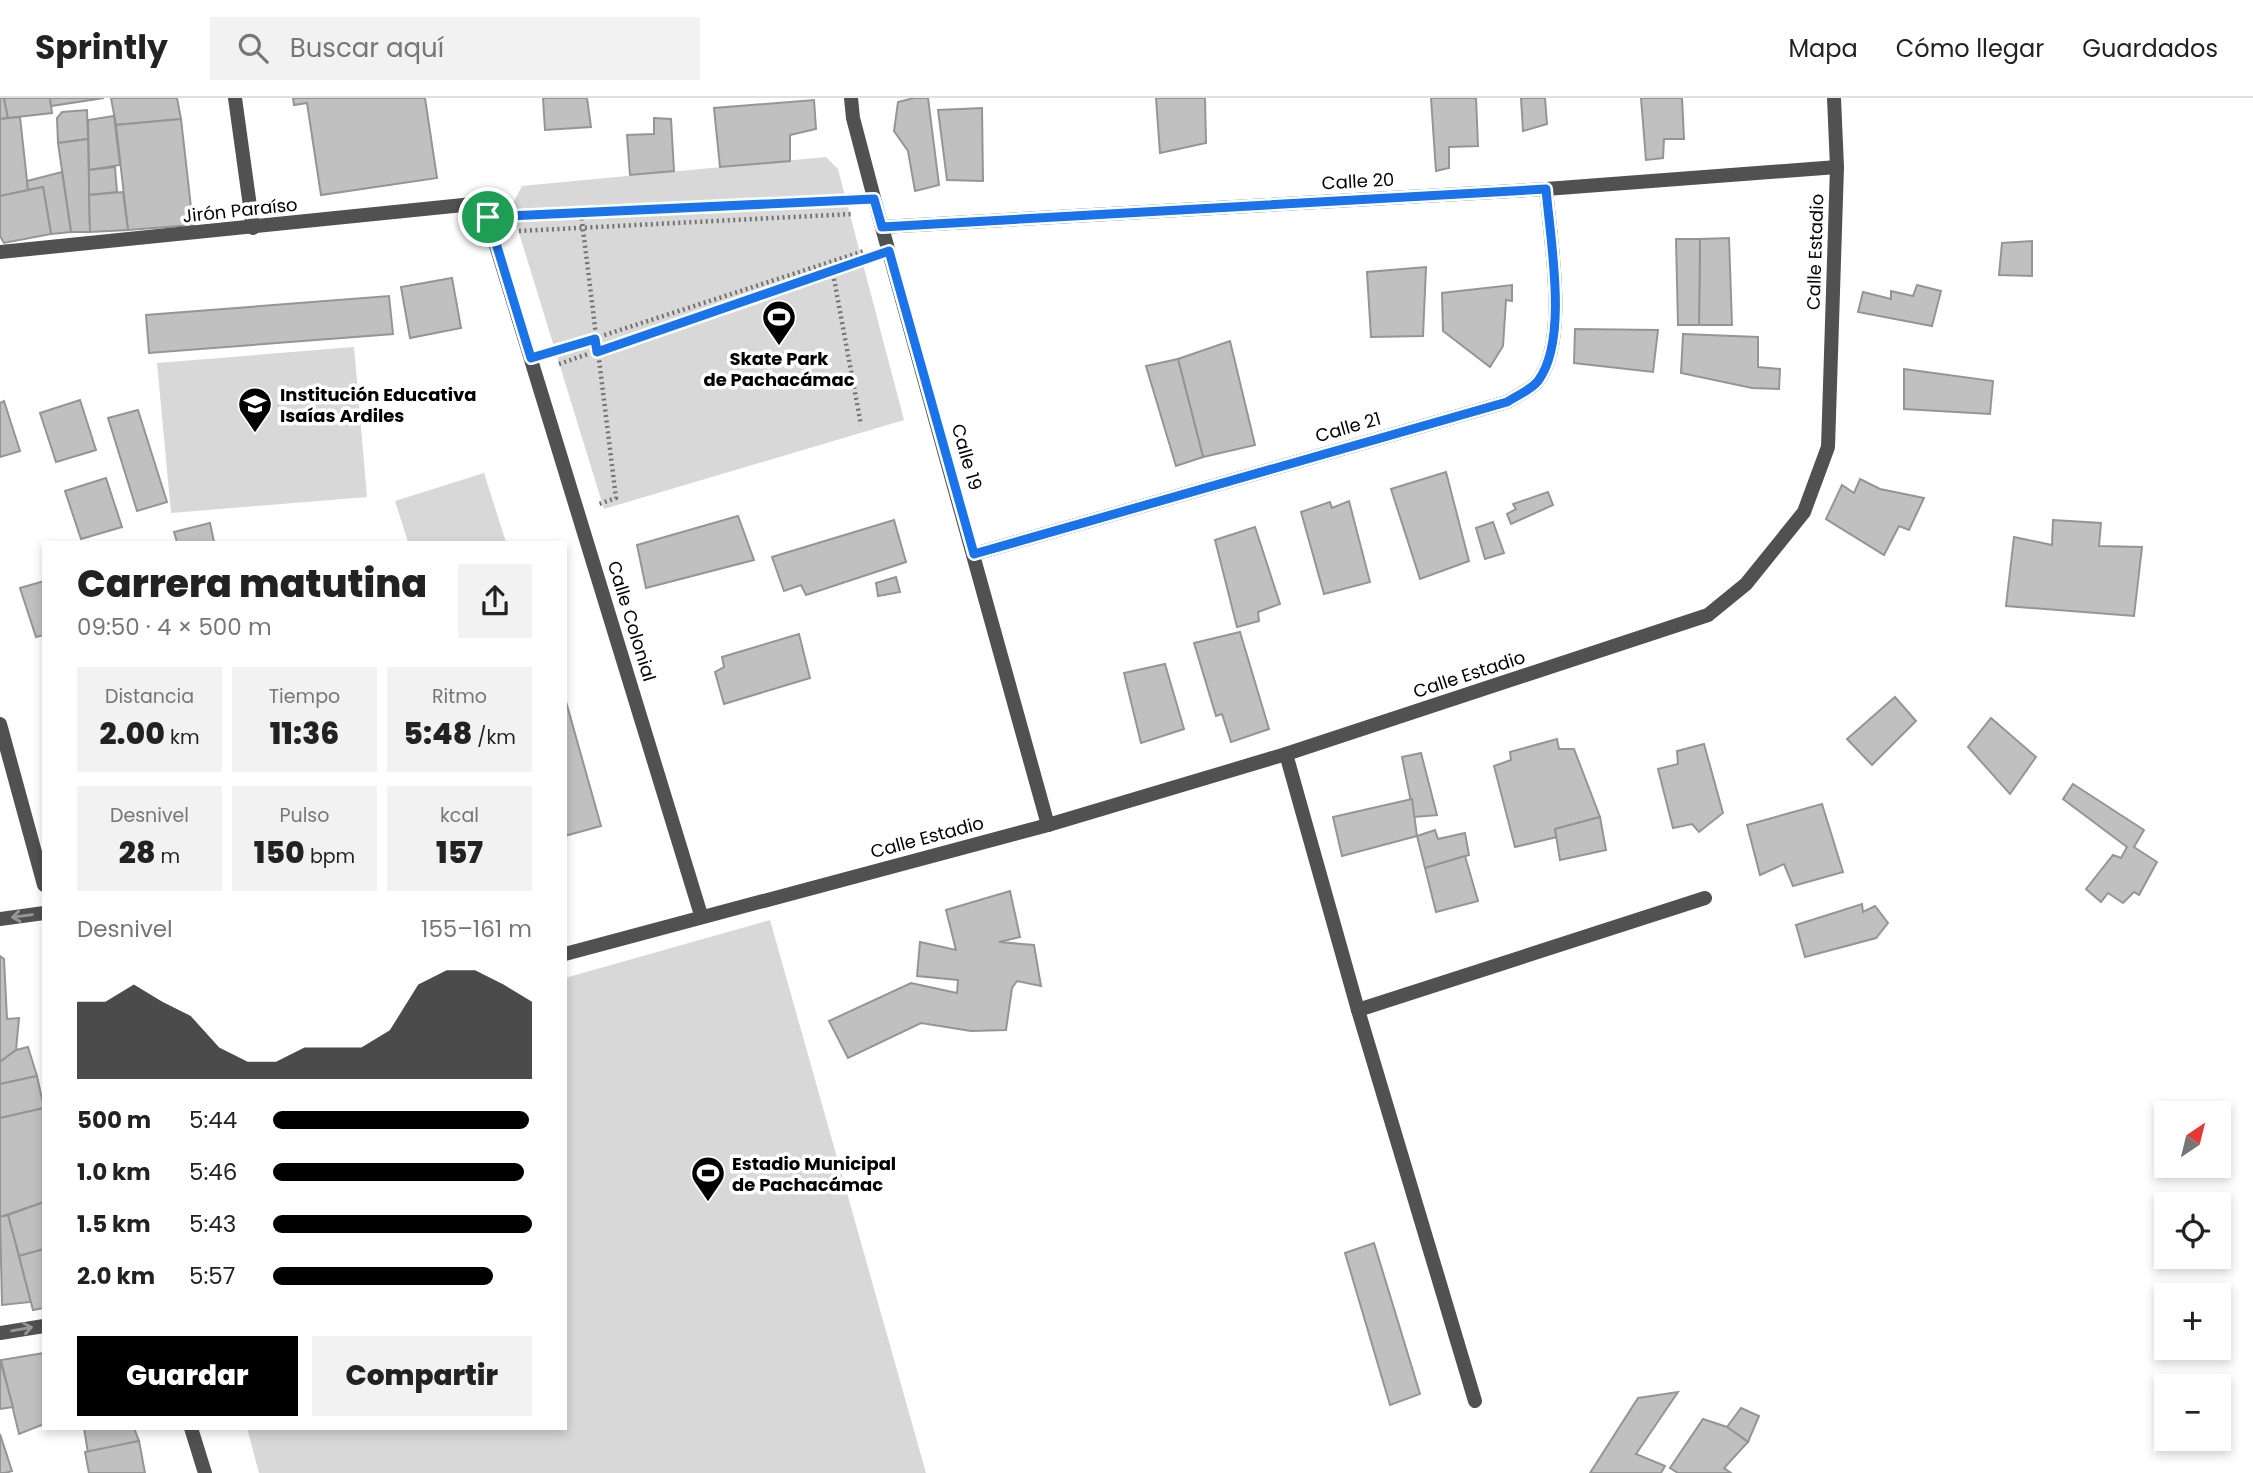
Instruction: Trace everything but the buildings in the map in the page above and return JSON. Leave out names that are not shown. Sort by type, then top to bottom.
[{"type":"street","points":[[234,98],[253,228]]},
{"type":"street","name":"Calle 19","points":[[851,98],[853,118],[878,213],[1048,825]]},
{"type":"street","name":"Calle Estadio","points":[[701,915],[1048,825],[1286,754],[1708,615],[1746,584],[1804,512],[1828,447],[1837,167],[1834,98]]},
{"type":"street","name":"Calle 20","points":[[878,213],[1546,189],[1837,167]]},
{"type":"street","name":"Calle 21","points":[[974,554],[1507,402],[1537,383],[1551,357],[1556,322],[1546,189]]},
{"type":"street","name":"Jirón Paraíso","points":[[0,253],[253,228],[486,210]]},
{"type":"street","name":"Calle Colonial","points":[[486,210],[701,915]]},
{"type":"street","points":[[0,724],[42,878]]},
{"type":"street","points":[[1286,754],[1358,1010],[1475,1401]]},
{"type":"street","points":[[1358,1010],[1705,898]]},
{"type":"street","points":[[0,919],[42,913]]},
{"type":"street","points":[[567,953],[701,915]]},
{"type":"street","points":[[0,1333],[42,1326]]},
{"type":"street","points":[[192,1430],[205,1473]]},
{"type":"path","points":[[486,210],[581,213],[878,213]]},
{"type":"path","points":[[578,510],[615,498],[581,213]]},
{"type":"path","points":[[492,232],[878,213]]},
{"type":"path","points":[[533,365],[595,339],[831,261],[888,247]]},
{"type":"path","points":[[533,365],[597,352],[833,270],[888,247]]},
{"type":"path","points":[[831,261],[861,425]]},
{"type":"shaded area","points":[[826,157],[838,169],[904,420],[604,509],[511,207],[522,186]]},
{"type":"shaded area","points":[[354,347],[367,497],[171,513],[157,363]]},
{"type":"shaded area","points":[[484,473],[506,541],[408,541],[395,501]]},
{"type":"shaded area","name":"Estadio Municipal de Pachacámac","points":[[770,920],[926,1473],[259,1473],[248,1430],[567,1430],[567,977]]},
{"type":"place","name":"Skate Park de Pachacámac","points":[[779,347]]},
{"type":"place","name":"Institución Educativa Isaías Ardiles","points":[[255,434]]},
{"type":"place","name":"Estadio Municipal de Pachacámac","points":[[708,1203]]},
{"type":"route","points":[[1546,189],[1556,322],[1551,357],[1537,383],[1507,402],[974,554],[889,251],[597,352],[595,339],[531,358],[488,217],[874,199],[882,227],[1546,189]]}]
